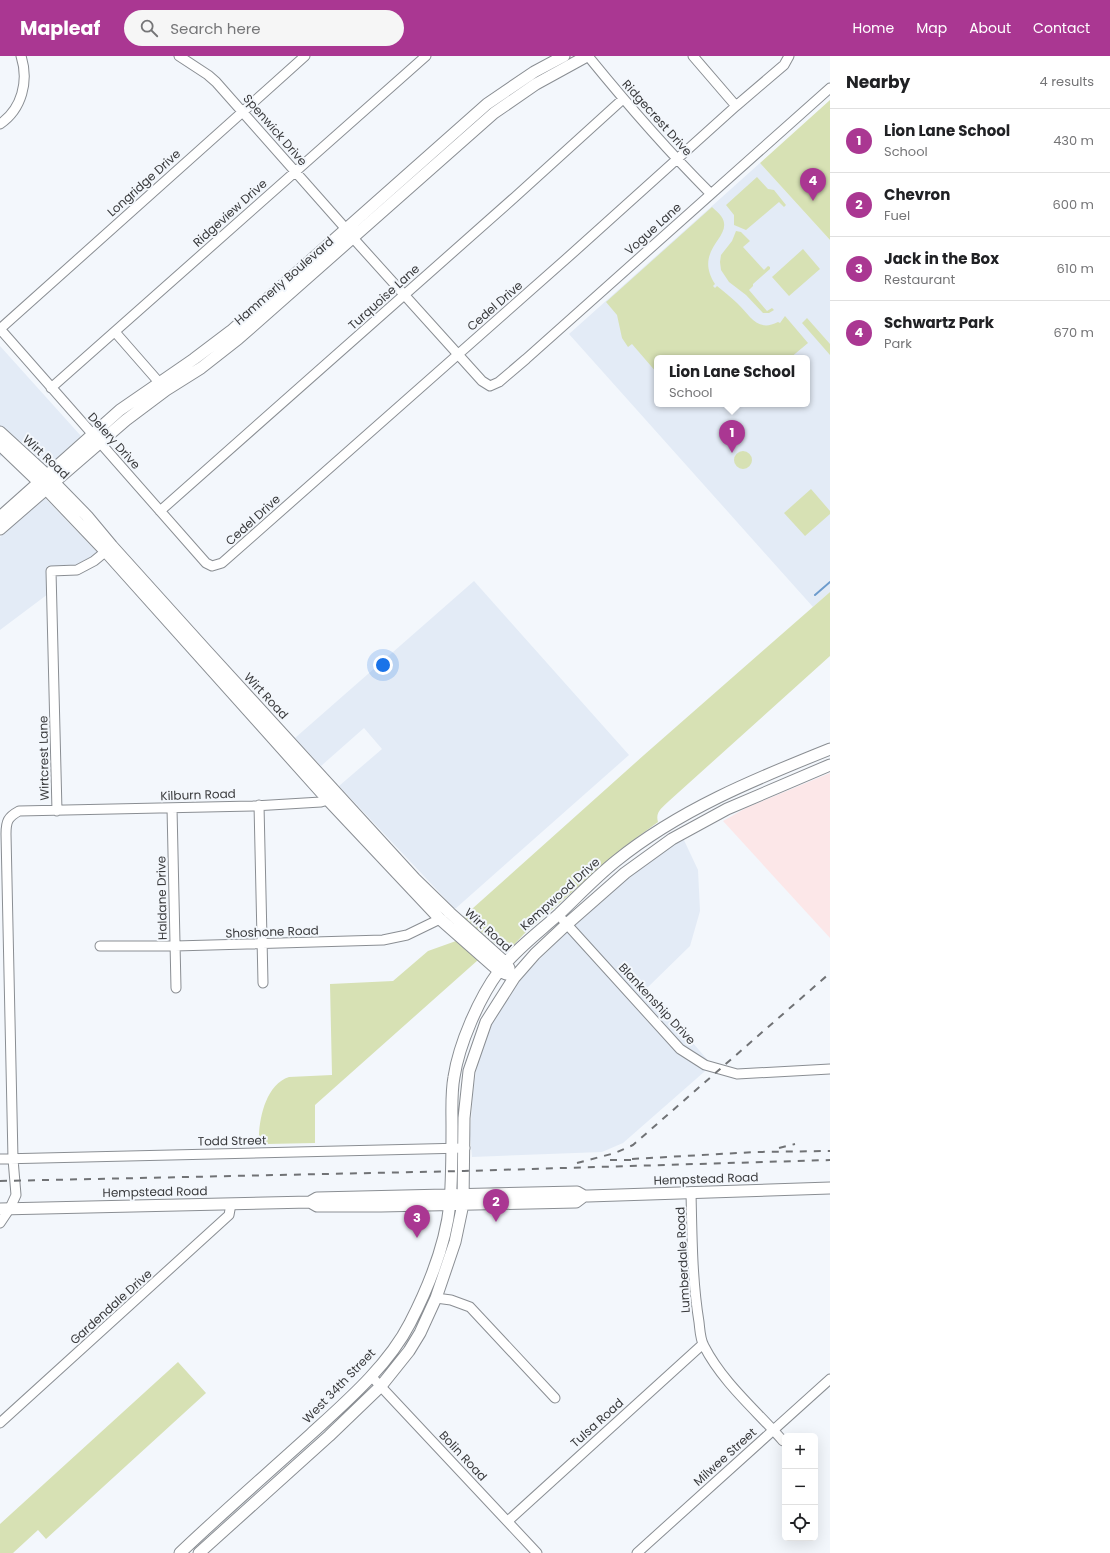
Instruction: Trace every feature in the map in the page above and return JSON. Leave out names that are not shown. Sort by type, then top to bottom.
[{"type":"main road","name":"Hammerly Boulevard","points":[[248,323],[326,262],[353,238],[428,164],[534,72],[564,56]]},
{"type":"main road","name":"Hammerly Boulevard","points":[[491,109],[587,56]]},
{"type":"main road","name":"Hammerly Boulevard","points":[[0,517],[46,482],[96,438],[126,420],[163,386],[201,368],[346,229],[375,203],[428,164]]},
{"type":"main road","points":[[353,238],[354,231],[364,220],[375,203]]},
{"type":"main road","points":[[326,262],[335,247],[346,235],[346,229]]},
{"type":"main road","name":"Wirt Road","points":[[0,432],[109,549],[333,797],[440,919],[503,967]]},
{"type":"main road","name":"Wirt Road","points":[[0,445],[46,482]]},
{"type":"main road","name":"Hammerly Boulevard","points":[[0,529],[46,482]]},
{"type":"main road","name":"Kempwood Drive","points":[[450,1200],[450,1108],[454,1074],[470,1022],[503,967],[525,944],[616,861],[657,832],[683,815],[751,781],[830,749]]},
{"type":"main road","points":[[199,1553],[299,1464],[381,1386],[409,1351],[420,1333],[436,1298],[455,1242],[463,1199],[465,1148],[464,1118],[469,1071],[486,1022],[514,978],[535,954],[624,873],[672,840],[692,827],[727,809],[830,765]]},
{"type":"main road","name":"Wirt Road","points":[[333,797],[514,978]]},
{"type":"main road","points":[[458,1058],[472,1062]]},
{"type":"main road","name":"Hempstead Road","points":[[5,1208],[310,1202],[317,1198],[450,1200],[577,1192],[584,1196],[830,1188]]},
{"type":"main road","name":"West 34th Street","points":[[180,1553],[290,1453],[371,1376],[399,1341],[426,1290],[443,1240],[450,1200]]},
{"type":"main road","points":[[290,1453],[299,1464]]},
{"type":"street","points":[[0,124],[6,120],[17,106],[24,85],[24,64],[21,56]]},
{"type":"street","name":"Spenwick Drive","points":[[179,56],[208,74],[346,229]]},
{"type":"street","name":"Longridge Drive","points":[[0,329],[305,56]]},
{"type":"street","name":"Ridgeview Drive","points":[[51,388],[426,56]]},
{"type":"street","name":"Ridgecrest Drive","points":[[587,56],[676,160],[710,193]]},
{"type":"street","points":[[693,56],[736,106]]},
{"type":"street","name":"Cedel Drive","points":[[212,566],[222,563],[784,65],[789,56]]},
{"type":"street","name":"Vogue Lane","points":[[458,354],[482,381],[490,386],[499,382],[830,88]]},
{"type":"street","name":"Turquoise Lane","points":[[160,511],[515,197],[623,99]]},
{"type":"street","points":[[353,238],[458,354]]},
{"type":"street","name":"Delery Drive","points":[[0,329],[206,563],[212,566]]},
{"type":"street","points":[[115,332],[163,386]]},
{"type":"street","name":"Wirtcrest Lane","points":[[0,1223],[5,1208],[16,1195],[13,1158],[6,823],[12,815],[19,811],[57,811],[51,571],[77,570],[109,549]]},
{"type":"street","name":"Kilburn Road","points":[[57,811],[321,802],[333,797]]},
{"type":"street","points":[[259,805],[263,983]]},
{"type":"street","name":"Haldane Drive","points":[[172,808],[176,988]]},
{"type":"street","name":"Blankenship Drive","points":[[558,914],[680,1049],[705,1065],[737,1074],[830,1069]]},
{"type":"street","name":"Shoshone Road","points":[[100,946],[175,946],[383,940],[407,934],[440,919]]},
{"type":"street","name":"Todd Street","points":[[0,1159],[465,1148]]},
{"type":"street","name":"Lumberdale Road","points":[[691,1192],[693,1264],[697,1313],[703,1344],[716,1366],[732,1386],[782,1440]]},
{"type":"street","name":"Gardendale Drive","points":[[0,1424],[229,1215],[230,1204]]},
{"type":"street","points":[[436,1298],[451,1300],[470,1307],[555,1398]]},
{"type":"street","name":"Tulsa Road","points":[[508,1521],[703,1344]]},
{"type":"street","name":"Bolin Road","points":[[371,1376],[537,1553]]},
{"type":"street","name":"Milwee Street","points":[[637,1553],[830,1379]]},
{"type":"shaded area","points":[[760,163],[830,240],[830,592],[813,607],[569,334]]},
{"type":"shaded area","points":[[0,346],[81,436],[47,467],[19,440],[0,457]]},
{"type":"shaded area","points":[[45,498],[97,552],[86,562],[73,567],[47,566],[48,594],[0,630],[0,537]]},
{"type":"shaded area","points":[[474,581],[629,755],[455,909],[339,786],[382,749],[364,728],[321,766],[295,738]]},
{"type":"shaded area","points":[[830,773],[830,938],[723,821],[746,808]]},
{"type":"shaded area","points":[[683,838],[698,870],[700,911],[690,946],[646,989],[712,1065],[623,1143],[602,1152],[472,1157],[470,1135],[473,1092],[477,1066],[494,1015],[519,979],[587,913],[630,876]]},
{"type":"green space","points":[[830,100],[830,240],[760,163]]},
{"type":"green space","points":[[757,177],[768,189],[774,190],[786,205],[784,207],[779,202],[746,230],[734,225],[734,215],[726,205]]},
{"type":"green space","points":[[712,207],[721,216],[724,223],[723,230],[711,252],[708,261],[709,272],[715,284],[713,286],[715,288],[717,286],[727,294],[754,321],[759,324],[771,325],[778,322],[780,323],[785,316],[808,343],[794,355],[654,355],[654,370],[632,344],[628,347],[622,338],[617,315],[606,302]]},
{"type":"green space","points":[[736,231],[741,232],[750,241],[743,247],[764,270],[768,266],[770,267],[770,269],[753,284],[749,290],[767,311],[772,308],[774,310],[769,313],[763,313],[746,295],[729,282],[721,270],[721,255],[732,241]]},
{"type":"green space","points":[[803,249],[820,269],[789,296],[772,277]]},
{"type":"green space","points":[[807,318],[830,344],[830,355],[802,323]]},
{"type":"green space","points":[[743,451],[749,454],[752,460],[749,466],[743,469],[737,466],[734,460],[737,454]]},
{"type":"green space","points":[[811,489],[830,511],[830,514],[805,536],[784,513]]},
{"type":"green space","points":[[830,592],[830,656],[664,806],[657,815],[658,822],[620,850],[524,934],[509,950],[503,950],[463,917],[644,755]]},
{"type":"green space","points":[[456,941],[478,960],[315,1105],[315,1143],[267,1144],[259,1135],[261,1118],[266,1101],[275,1086],[289,1077],[332,1075],[330,984],[393,981],[428,951]]},
{"type":"green space","points":[[178,1362],[206,1393],[46,1539],[38,1530],[13,1553],[0,1553],[0,1524]]},
{"type":"waterway","points":[[815,595],[830,582]]},
{"type":"railway","points":[[577,1163],[615,1153],[633,1145],[830,973]]},
{"type":"railway","points":[[779,1148],[795,1144]]},
{"type":"railway","points":[[632,1159],[755,1152],[830,1151]]},
{"type":"railway","points":[[610,1160],[638,1160]]},
{"type":"railway","points":[[0,1181],[464,1171],[830,1160]]},
{"type":"place","name":"Schwartz Park","points":[[813,201]]},
{"type":"place","name":"Lion Lane School","points":[[732,453]]},
{"type":"place","name":"Chevron","points":[[496,1222]]},
{"type":"place","name":"Jack in the Box","points":[[417,1238]]}]
